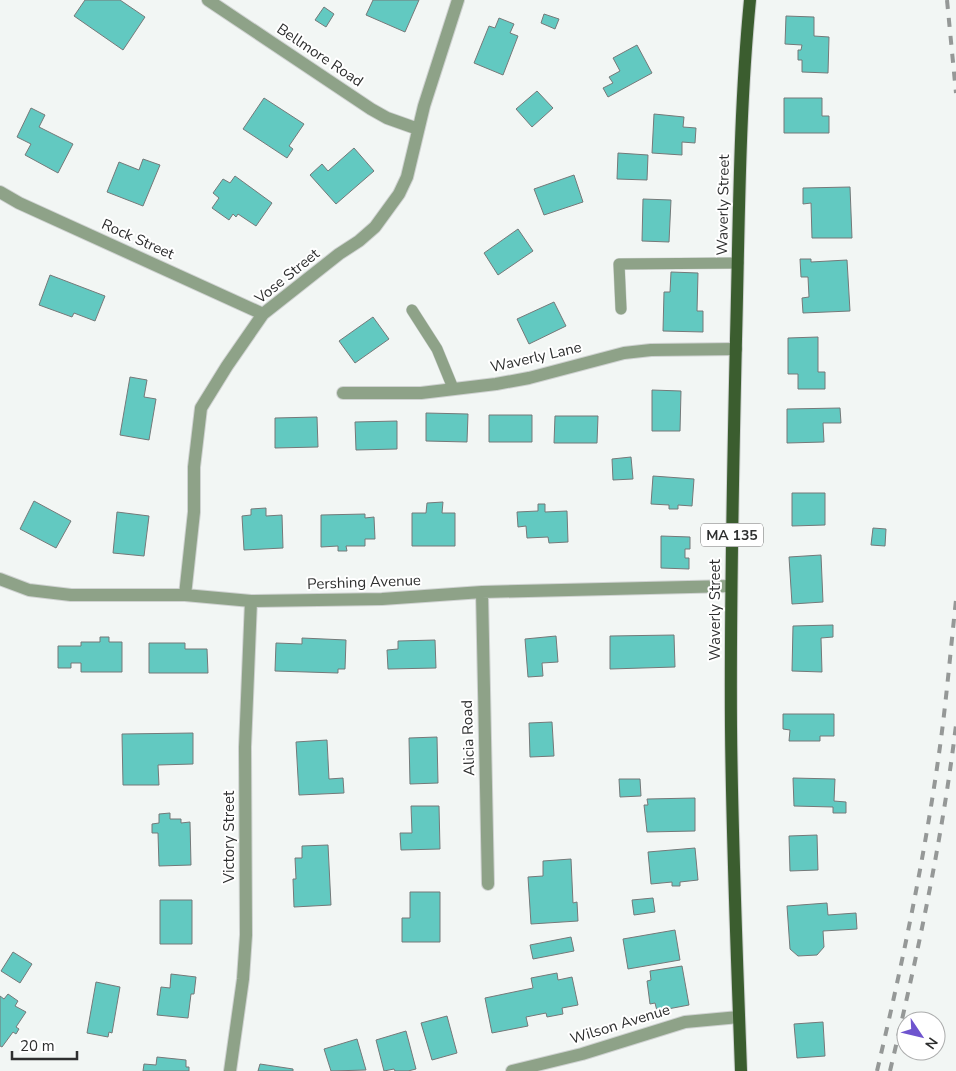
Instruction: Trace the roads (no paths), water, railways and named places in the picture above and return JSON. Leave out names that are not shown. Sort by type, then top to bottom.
[{"type":"main road","name":"Waverly Street","points":[[741,1071],[731,746],[731,586],[740,154],[750,0]]},
{"type":"street","name":"Bellmore Road","points":[[208,0],[371,109],[387,118],[418,129]]},
{"type":"street","name":"Vose Street","points":[[186,595],[194,512],[194,467],[201,408],[227,366],[264,314],[339,254],[359,241],[379,221],[399,194],[407,177],[424,106],[458,0]]},
{"type":"street","name":"Rock Street","points":[[0,192],[19,203],[264,314]]},
{"type":"street","name":"Waverly Lane","points":[[343,393],[421,392],[496,384],[529,378],[624,353],[650,350],[736,349]]},
{"type":"street","name":"Pershing Avenue","points":[[0,579],[29,590],[71,595],[186,595],[251,601],[382,599],[482,592],[731,586]]},
{"type":"street","name":"Alicia Road","points":[[482,592],[488,884]]},
{"type":"street","name":"Victory Street","points":[[230,1071],[243,979],[246,935],[245,748],[251,601]]},
{"type":"street","name":"Wilson Avenue","points":[[512,1071],[582,1054],[685,1022],[739,1017]]},
{"type":"lane","points":[[621,309],[619,264],[738,263]]},
{"type":"lane","points":[[412,310],[437,349],[453,388]]},
{"type":"railway","points":[[947,0],[956,93]]},
{"type":"railway","points":[[877,1071],[905,947],[928,823],[943,722],[956,600]]},
{"type":"railway","points":[[890,1071],[928,899],[944,812],[956,725]]}]
